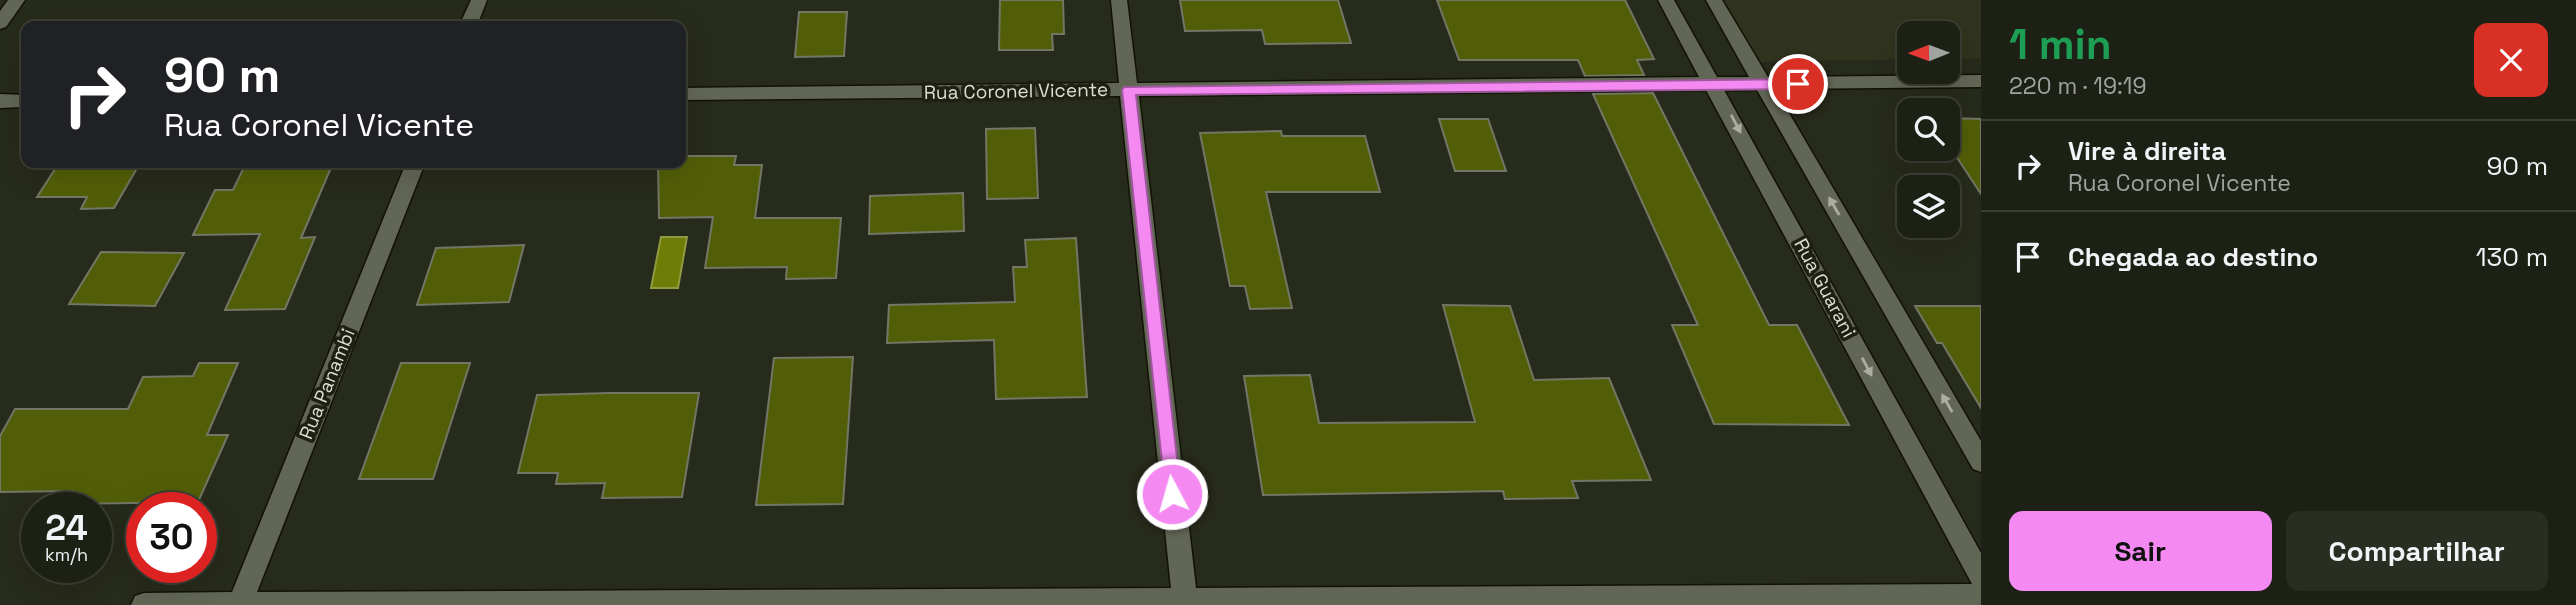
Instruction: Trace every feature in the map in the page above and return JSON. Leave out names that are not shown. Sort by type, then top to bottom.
[{"type":"street","points":[[0,23],[17,0]]},
{"type":"street","points":[[470,21],[479,0]]},
{"type":"street","points":[[1119,0],[1184,603]]},
{"type":"street","name":"Rua Guarani","points":[[1667,0],[1981,577]]},
{"type":"street","points":[[1714,0],[1981,463]]},
{"type":"street","name":"Rua Coronel Vicente","points":[[686,94],[1981,81]]},
{"type":"street","points":[[0,101],[21,101]]},
{"type":"street","name":"Rua Panambi","points":[[239,605],[413,168]]},
{"type":"street","points":[[144,605],[1184,603],[1981,596]]},
{"type":"shaded area","points":[[1721,0],[1981,0],[1981,58],[1960,59],[1960,21],[1897,21],[1897,59],[1759,62]]},
{"type":"shaded area","points":[[661,237],[687,237],[678,288],[651,288]]},
{"type":"building","points":[[1000,0],[1063,0],[1064,34],[1052,34],[1053,50],[999,50]]},
{"type":"building","points":[[1180,0],[1338,0],[1351,43],[1265,44],[1262,30],[1185,31]]},
{"type":"building","points":[[1437,0],[1625,0],[1654,59],[1637,60],[1644,75],[1585,76],[1578,60],[1459,60]]},
{"type":"building","points":[[799,12],[847,12],[844,56],[795,57]]},
{"type":"building","points":[[1653,93],[1769,325],[1797,325],[1849,425],[1714,424],[1672,325],[1698,325],[1593,94]]},
{"type":"building","points":[[1960,118],[1981,119],[1981,194],[1959,161]]},
{"type":"building","points":[[1439,119],[1488,119],[1506,171],[1455,171]]},
{"type":"building","points":[[1035,128],[1038,198],[987,199],[986,129]]},
{"type":"building","points":[[1281,131],[1282,136],[1365,136],[1380,192],[1266,192],[1292,308],[1250,309],[1245,286],[1230,286],[1200,133]]},
{"type":"building","points":[[686,156],[736,156],[734,165],[762,165],[755,218],[841,218],[836,278],[786,279],[787,267],[705,268],[713,217],[659,218],[658,168],[686,168]]},
{"type":"building","points":[[56,168],[137,168],[114,208],[81,209],[87,197],[37,197]]},
{"type":"building","points":[[244,168],[331,168],[301,238],[315,237],[285,309],[225,310],[260,234],[193,235],[215,190],[233,190]]},
{"type":"building","points":[[963,193],[964,231],[869,234],[870,196]]},
{"type":"building","points":[[1076,238],[1087,397],[996,399],[994,340],[887,343],[889,305],[1015,302],[1013,267],[1027,267],[1025,240]]},
{"type":"building","points":[[524,245],[509,302],[417,305],[436,248]]},
{"type":"building","points":[[101,252],[184,253],[155,306],[69,304]]},
{"type":"building","points":[[1443,305],[1510,306],[1534,380],[1609,378],[1651,480],[1572,481],[1578,498],[1505,499],[1503,491],[1263,495],[1244,376],[1310,375],[1319,423],[1475,422]]},
{"type":"building","points":[[1915,306],[1981,306],[1981,408],[1942,343],[1937,343]]},
{"type":"building","points":[[853,357],[843,504],[756,505],[774,358]]},
{"type":"building","points":[[199,363],[238,363],[207,435],[228,435],[202,492],[126,492],[126,503],[112,503],[112,492],[0,492],[0,436],[15,409],[128,409],[143,377],[193,376]]},
{"type":"building","points":[[401,363],[470,363],[433,479],[359,479]]},
{"type":"building","points":[[699,393],[682,497],[602,498],[605,483],[556,484],[558,473],[518,473],[537,395]]},
{"type":"route","points":[[1172,494],[1128,90],[1798,84]]}]
